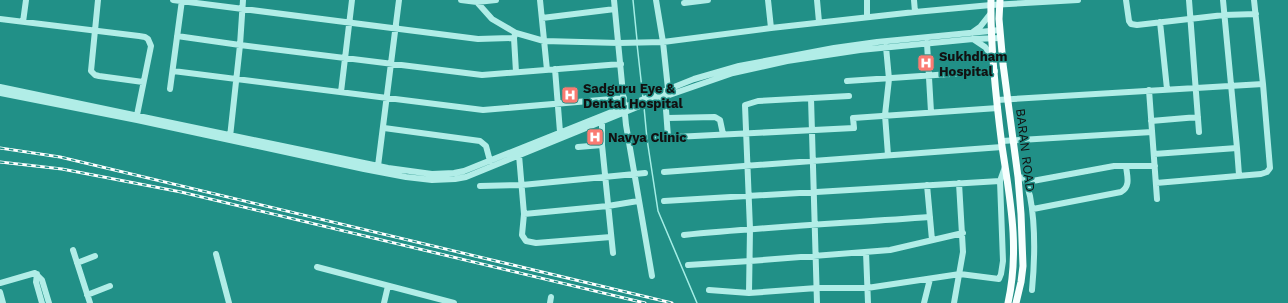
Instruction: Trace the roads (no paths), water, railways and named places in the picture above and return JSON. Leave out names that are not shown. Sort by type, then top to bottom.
[{"type":"main road","name":"BARAN ROAD","points":[[1000,2],[1000,34],[1012,140],[1018,177],[1021,214],[1023,266],[1016,303]]},
{"type":"main road","name":"BARAN ROAD","points":[[991,3],[993,58],[1002,144],[1011,204],[1014,246],[1012,282],[1008,303]]},
{"type":"street","points":[[23,22],[26,0]]},
{"type":"street","points":[[98,0],[90,69],[92,73],[99,76],[143,82]]},
{"type":"street","points":[[173,0],[478,39],[515,35],[544,41],[619,44],[662,42],[819,22],[1000,2],[1078,0]]},
{"type":"street","points":[[230,138],[240,46],[243,0]]},
{"type":"street","points":[[341,92],[352,0]]},
{"type":"street","points":[[378,166],[399,0]]},
{"type":"street","points":[[461,0],[496,0]]},
{"type":"street","points":[[540,0],[547,70]]},
{"type":"street","points":[[614,0],[625,109],[638,201],[652,276]]},
{"type":"street","points":[[656,0],[668,89]]},
{"type":"street","points":[[684,3],[708,0]]},
{"type":"street","points":[[768,0],[771,28]]},
{"type":"street","points":[[817,0],[819,22]]},
{"type":"street","points":[[867,0],[867,17]]},
{"type":"street","points":[[914,0],[914,12]]},
{"type":"street","points":[[1126,0],[1129,21],[1136,25],[1224,15],[1256,14]]},
{"type":"street","points":[[1189,0],[1199,132]]},
{"type":"street","points":[[1223,0],[1239,176]]},
{"type":"street","points":[[1156,183],[1261,174],[1267,172],[1270,168],[1254,0]]},
{"type":"street","points":[[170,88],[182,1]]},
{"type":"street","points":[[476,1],[492,19],[515,35]]},
{"type":"street","points":[[542,18],[615,9]]},
{"type":"street","points":[[973,36],[991,13]]},
{"type":"street","points":[[0,19],[94,30],[144,37],[148,39],[150,46],[137,115]]},
{"type":"street","points":[[1160,22],[1166,89]]},
{"type":"street","points":[[0,93],[378,166],[422,173],[443,174],[464,171],[560,132],[651,99],[665,96],[716,78],[760,67],[845,52],[1000,34]]},
{"type":"street","points":[[515,35],[516,72]]},
{"type":"street","points":[[177,36],[240,46],[392,63],[482,75],[621,64]]},
{"type":"street","points":[[651,99],[668,89],[720,70],[797,54],[877,42],[973,36],[985,47],[993,58]]},
{"type":"street","points":[[927,43],[931,112]]},
{"type":"street","points":[[886,47],[889,79],[885,115],[888,155]]},
{"type":"street","points":[[555,69],[560,132]]},
{"type":"street","points":[[173,71],[484,110],[624,98]]},
{"type":"street","points":[[847,81],[995,71]]},
{"type":"street","points":[[997,100],[1263,84]]},
{"type":"street","points":[[0,87],[137,115],[364,169],[432,180],[466,177],[602,121],[625,109]]},
{"type":"street","points":[[1149,90],[1158,199]]},
{"type":"street","points":[[665,96],[668,137]]},
{"type":"street","points":[[750,293],[750,197],[745,105],[758,101],[849,96]]},
{"type":"street","points":[[811,98],[818,303]]},
{"type":"street","points":[[655,138],[854,128],[854,118],[998,108]]},
{"type":"street","points":[[667,118],[715,117],[720,120],[723,134]]},
{"type":"street","points":[[1151,120],[1198,117]]},
{"type":"street","points":[[602,121],[602,145],[613,253]]},
{"type":"street","points":[[384,128],[484,143],[490,161]]},
{"type":"street","points":[[664,172],[888,155],[1002,144],[1012,140],[1152,132]]},
{"type":"street","points":[[578,147],[602,145]]},
{"type":"street","points":[[1154,154],[1237,148]]},
{"type":"street","points":[[520,155],[524,214],[522,235],[526,241],[536,243],[612,237]]},
{"type":"street","points":[[709,290],[750,293],[817,288],[867,288],[960,274],[999,279],[1002,261],[1000,181],[1006,165]]},
{"type":"street","points":[[1027,182],[1114,166],[1155,166]]},
{"type":"street","points":[[1032,210],[1121,192],[1126,189],[1128,184],[1126,166]]},
{"type":"street","points":[[480,186],[522,185],[644,173]]},
{"type":"street","points":[[1018,177],[1024,178],[1027,182],[1032,210],[1036,249],[1032,290]]},
{"type":"street","points":[[664,201],[1000,181]]},
{"type":"street","points":[[954,303],[963,252],[959,183]]},
{"type":"street","points":[[927,185],[932,240]]},
{"type":"street","points":[[524,214],[608,206],[638,201]]},
{"type":"street","points":[[684,235],[930,217]]},
{"type":"street","points":[[688,265],[890,250],[963,233]]},
{"type":"street","points":[[73,250],[90,303]]},
{"type":"street","points":[[866,252],[868,303]]},
{"type":"street","points":[[216,254],[229,303]]},
{"type":"street","points":[[77,263],[95,256]]},
{"type":"street","points":[[317,268],[439,301],[454,303]]},
{"type":"street","points":[[0,283],[32,273],[37,274],[42,280],[49,303]]},
{"type":"street","points":[[37,274],[36,282],[42,303]]},
{"type":"street","points":[[924,303],[930,279]]},
{"type":"street","points":[[88,295],[110,286]]},
{"type":"street","points":[[384,303],[388,286]]},
{"type":"street","points":[[0,292],[3,303]]},
{"type":"waterway","points":[[633,0],[637,40]]},
{"type":"waterway","points":[[637,44],[643,98]]},
{"type":"waterway","points":[[644,107],[647,139],[658,211],[697,303]]},
{"type":"railway","points":[[0,148],[60,157],[672,303]]},
{"type":"railway","points":[[0,162],[62,169],[181,192],[645,303]]},
{"type":"place","name":"Sukhdham Hospital","points":[[926,63]]},
{"type":"place","name":"Sadguru Eye & Dental Hospital","points":[[570,95]]},
{"type":"place","name":"Navya Clinic","points":[[595,137]]}]
